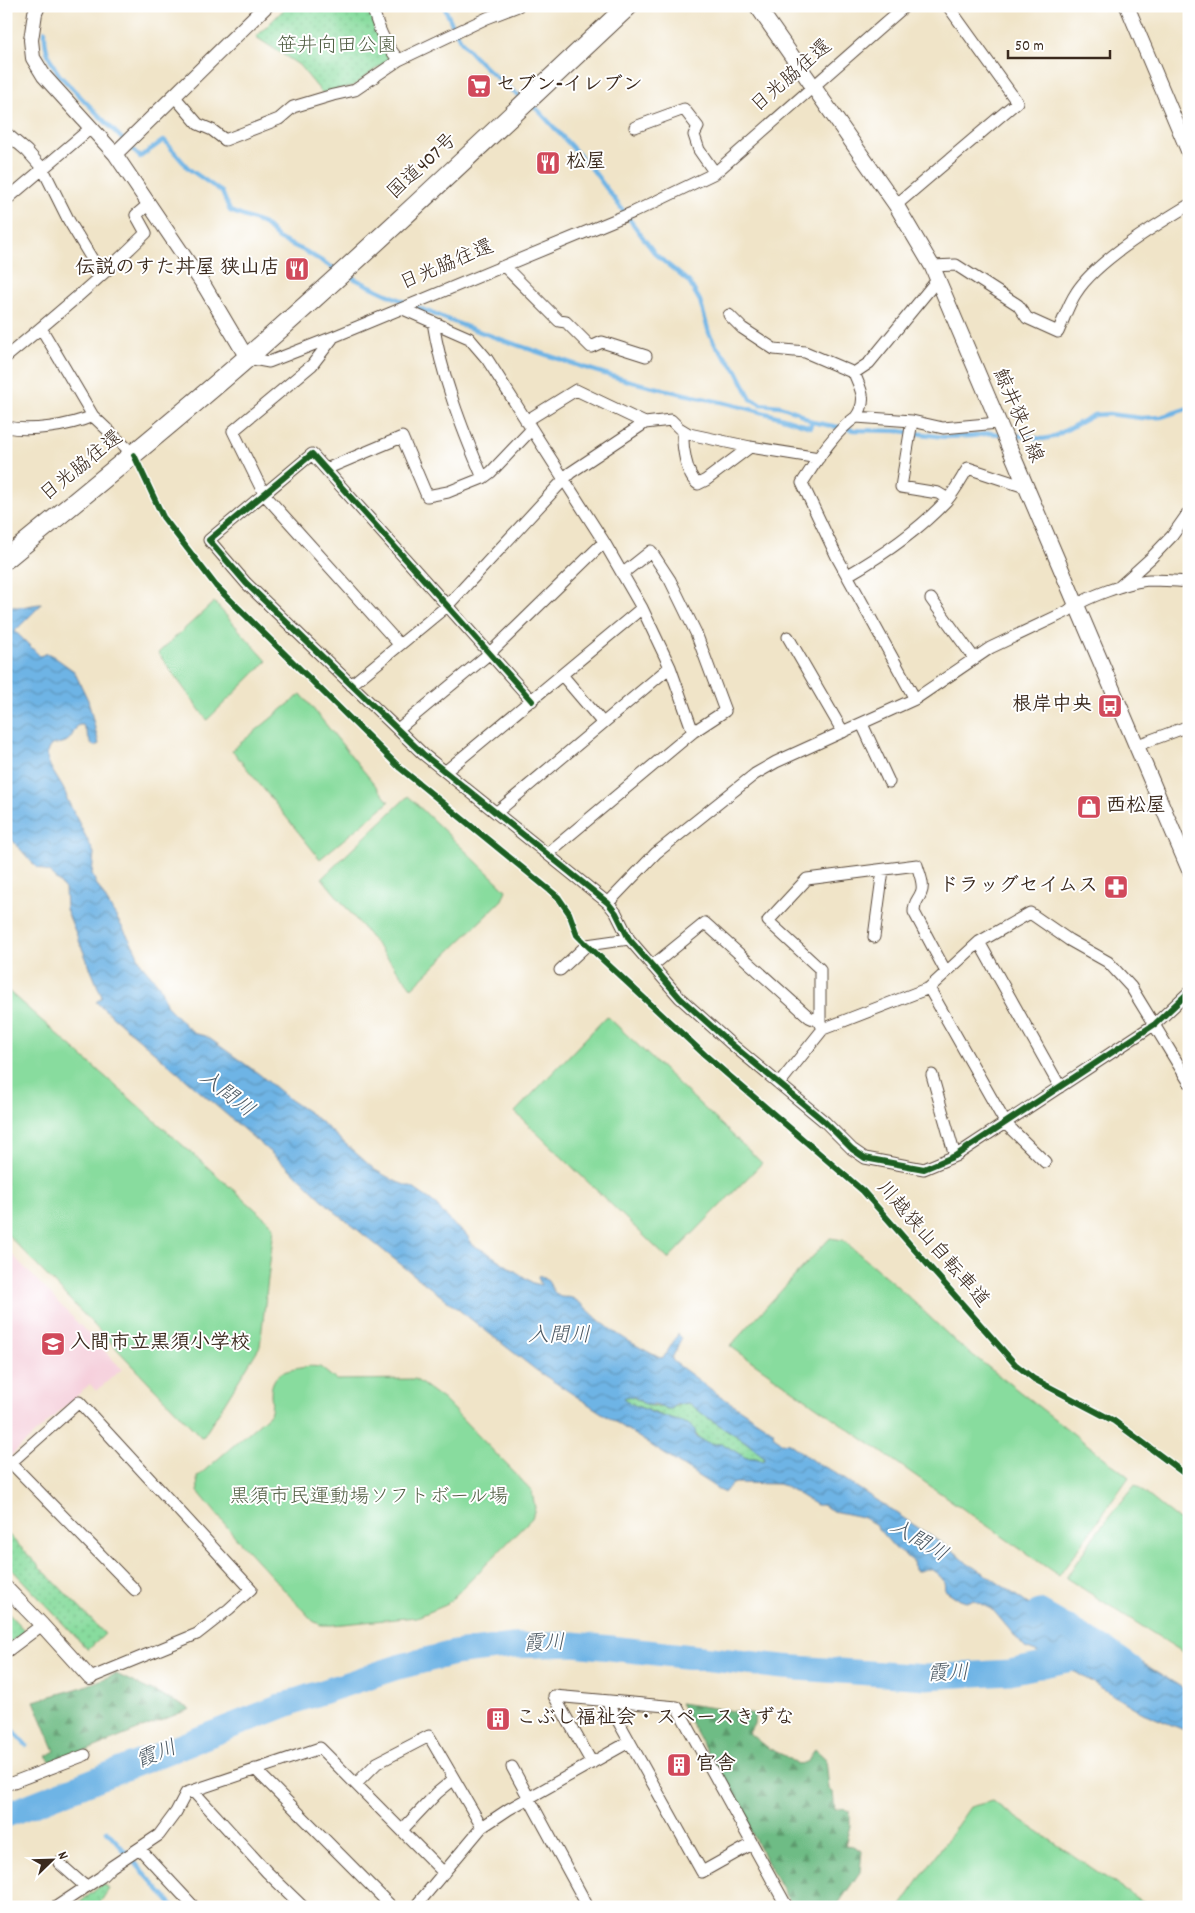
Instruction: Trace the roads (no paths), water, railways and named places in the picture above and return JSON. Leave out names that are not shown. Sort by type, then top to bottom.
[{"type":"highway","name":"国道407号","points":[[247,358],[350,266],[628,6]]},
{"type":"highway","name":"日光脇往還","points":[[6,559],[114,471],[247,358]]},
{"type":"main road","name":"鯨井狭山線","points":[[757,6],[896,205],[935,273],[1189,869]]},
{"type":"street","points":[[38,6],[35,13],[31,40],[33,58],[44,76],[115,154],[205,287],[247,358]]},
{"type":"street","points":[[115,154],[266,6]]},
{"type":"street","points":[[372,6],[386,45],[399,60]]},
{"type":"street","points":[[174,96],[198,124],[212,130],[224,140],[279,119],[293,107],[355,90],[399,60],[487,18],[518,6]]},
{"type":"street","name":"日光脇往還","points":[[247,358],[269,362],[333,337],[615,220],[715,173],[906,6]]},
{"type":"street","points":[[896,205],[1017,102],[948,6]]},
{"type":"street","points":[[1127,6],[1185,128],[1189,153]]},
{"type":"street","points":[[635,126],[684,109],[698,128],[694,135],[699,150],[715,173]]},
{"type":"street","points":[[6,200],[92,127]]},
{"type":"street","points":[[6,133],[27,150],[43,169],[69,221],[101,274]]},
{"type":"street","points":[[6,357],[87,290],[101,274],[146,233],[136,215],[149,204]]},
{"type":"street","points":[[854,373],[869,363],[935,273],[956,265],[1018,305],[1028,318],[1058,332],[1075,293],[1091,273],[1158,224],[1189,205]]},
{"type":"street","points":[[504,266],[560,322],[566,322],[591,347],[602,342],[646,356]]},
{"type":"street","points":[[404,308],[469,338],[478,348],[604,542],[642,608],[670,667],[693,732]]},
{"type":"street","points":[[729,315],[742,328],[774,349],[805,352],[854,373],[863,394],[863,408],[818,458],[802,483],[822,526],[915,699]]},
{"type":"street","points":[[433,322],[436,341],[463,431],[483,478]]},
{"type":"street","points":[[41,328],[93,416],[134,454]]},
{"type":"street","points":[[333,337],[312,364],[233,431],[264,494],[399,644]]},
{"type":"street","points":[[326,469],[402,437],[427,496],[448,492],[483,478],[491,472],[529,425],[576,390],[645,423]]},
{"type":"street","points":[[6,427],[20,430],[78,422],[93,416]]},
{"type":"street","points":[[351,685],[447,606],[570,473],[645,423],[671,420],[689,434],[750,447],[818,458]]},
{"type":"street","points":[[852,420],[912,423],[943,428],[998,424]]},
{"type":"street","points":[[912,423],[901,487],[938,493],[948,499]]},
{"type":"street","points":[[683,431],[682,442],[691,476],[698,484],[750,447]]},
{"type":"street","points":[[532,700],[312,454],[209,540],[246,583],[423,754],[608,903],[616,913],[629,939],[680,998],[729,1042],[825,1122],[852,1149],[865,1158],[924,1169],[955,1156],[1155,1024],[1189,992]]},
{"type":"street","points":[[848,575],[877,558],[922,523],[948,499],[968,468],[1025,487]]},
{"type":"street","points":[[1117,588],[1151,558],[1172,536],[1189,512]]},
{"type":"street","points":[[398,729],[490,653],[604,542]]},
{"type":"street","points":[[547,854],[693,732],[725,711],[696,633],[670,580],[651,551],[622,574]]},
{"type":"street","points":[[608,903],[656,853],[754,774],[776,762],[915,699],[990,648],[1068,611],[1075,605],[1117,588],[1148,580],[1189,582]]},
{"type":"street","points":[[932,599],[974,658]]},
{"type":"street","points":[[446,771],[642,608]]},
{"type":"street","points":[[788,636],[843,732]]},
{"type":"street","points":[[497,812],[602,722],[670,667]]},
{"type":"street","points":[[562,675],[602,722]]},
{"type":"street","points":[[862,724],[889,782]]},
{"type":"street","points":[[1135,746],[1189,726]]},
{"type":"street","points":[[822,1025],[820,969],[768,922],[807,879],[917,865],[922,892],[914,904],[914,912],[946,972]]},
{"type":"street","points":[[874,937],[883,870]]},
{"type":"street","points":[[779,1084],[822,1025],[929,988],[979,942],[1030,913],[1069,940],[1108,962],[1131,987],[1189,1082]]},
{"type":"street","points":[[652,966],[706,923],[809,1017],[822,1025]]},
{"type":"street","points":[[560,970],[587,945],[629,939]]},
{"type":"street","points":[[979,942],[1060,1087]]},
{"type":"street","points":[[929,988],[1006,1124],[1045,1162]]},
{"type":"street","points":[[932,1075],[955,1156]]},
{"type":"street","points":[[6,1588],[90,1678],[197,1634],[251,1589],[79,1402],[9,1465],[134,1590]]},
{"type":"street","points":[[6,1652],[42,1625]]},
{"type":"street","points":[[592,1763],[554,1696],[676,1707],[787,1907]]},
{"type":"street","points":[[607,1701],[702,1872],[752,1844]]},
{"type":"street","points":[[356,1784],[377,1763],[429,1736],[482,1827]]},
{"type":"street","points":[[415,1907],[482,1827],[509,1809],[630,1742]]},
{"type":"street","points":[[56,1907],[159,1835],[176,1812],[186,1793],[320,1748],[444,1873]]},
{"type":"street","points":[[6,1785],[85,1755]]},
{"type":"street","points":[[512,1767],[588,1907]]},
{"type":"street","points":[[255,1769],[392,1907]]},
{"type":"street","points":[[402,1830],[437,1793],[454,1779]]},
{"type":"street","points":[[193,1791],[267,1872],[303,1907]]},
{"type":"street","points":[[140,1849],[192,1906]]},
{"type":"street","points":[[59,1863],[86,1887]]},
{"type":"water","name":"入間川","points":[[6,604],[20,607],[42,604],[15,631],[40,656],[47,653],[74,671],[88,700],[99,744],[92,745],[83,725],[78,725],[67,741],[50,746],[47,754],[50,767],[66,793],[67,799],[94,853],[92,874],[96,883],[134,947],[142,965],[159,985],[167,1006],[186,1026],[196,1034],[206,1036],[259,1074],[290,1100],[314,1116],[375,1170],[413,1188],[432,1201],[456,1227],[466,1234],[473,1245],[533,1283],[541,1285],[538,1277],[539,1275],[543,1277],[558,1296],[574,1299],[617,1334],[660,1358],[664,1357],[678,1334],[682,1338],[672,1358],[673,1361],[716,1393],[773,1431],[774,1437],[781,1442],[789,1443],[817,1464],[829,1469],[955,1552],[968,1564],[1038,1611],[1087,1642],[1124,1661],[1130,1661],[1133,1657],[1189,1692],[1189,1732],[1143,1713],[1052,1658],[1025,1648],[992,1609],[973,1600],[966,1602],[960,1600],[945,1590],[943,1580],[931,1570],[914,1570],[913,1561],[895,1548],[873,1523],[862,1517],[833,1511],[822,1505],[816,1505],[785,1486],[778,1484],[736,1483],[732,1484],[724,1493],[536,1370],[334,1211],[300,1178],[96,1002],[102,997],[66,909],[65,889],[50,873],[36,867],[6,833]],"holes":[[[628,1396],[634,1397],[646,1405],[655,1405],[668,1409],[672,1409],[675,1405],[690,1404],[743,1440],[764,1459],[763,1461],[755,1458],[746,1458],[723,1444],[714,1444],[700,1440],[696,1436],[695,1430],[688,1424],[656,1414],[629,1403],[623,1398]]]},
{"type":"waterway","points":[[444,6],[457,33],[468,50],[523,99]]},
{"type":"waterway","points":[[45,31],[48,55],[60,76],[140,157],[164,140],[189,169],[222,192],[230,211],[264,224],[279,239],[305,251],[338,271]]},
{"type":"waterway","points":[[529,103],[538,110],[592,169],[656,255],[689,282],[700,301],[709,333],[716,346],[737,371],[751,399],[760,404],[780,406],[797,412],[812,422],[854,430],[900,431],[944,437],[999,434]]},
{"type":"waterway","points":[[347,275],[395,298],[444,318],[592,370],[641,384],[726,403],[810,427],[812,422]]},
{"type":"waterway","points":[[1006,434],[1043,439],[1053,437],[1094,415],[1109,414],[1141,418],[1161,417],[1189,408]]},
{"type":"waterway","name":"入間川","points":[[1039,1612],[1107,1651],[1131,1668]]},
{"type":"waterway","name":"霞川","points":[[6,1815],[298,1700],[398,1667],[454,1653],[513,1646],[574,1644],[783,1667],[926,1677],[1010,1672],[1091,1655]]},
{"type":"waterway","points":[[6,1723],[26,1745]]},
{"type":"waterway","points":[[107,1831],[174,1907]]},
{"type":"place","name":"セブン-イレブン","points":[[479,86]]},
{"type":"place","name":"松屋","points":[[548,163]]},
{"type":"place","name":"伝説のすた丼屋 狭山店","points":[[297,269]]},
{"type":"place","name":"根岸中央","points":[[1110,706]]},
{"type":"place","name":"西松屋","points":[[1089,807]]},
{"type":"place","name":"ドラッグセイムス","points":[[1116,887]]},
{"type":"place","name":"入間市立黒須小学校","points":[[53,1344]]},
{"type":"place","name":"こぶし福祉会・スペースきずな","points":[[498,1719]]},
{"type":"place","name":"官舎","points":[[679,1765]]},
{"type":"park label","name":"笹井向田公園","points":[[337,47]]},
{"type":"park label","name":"黒須市民運動場ソフトボール場","points":[[369,1498]]}]
